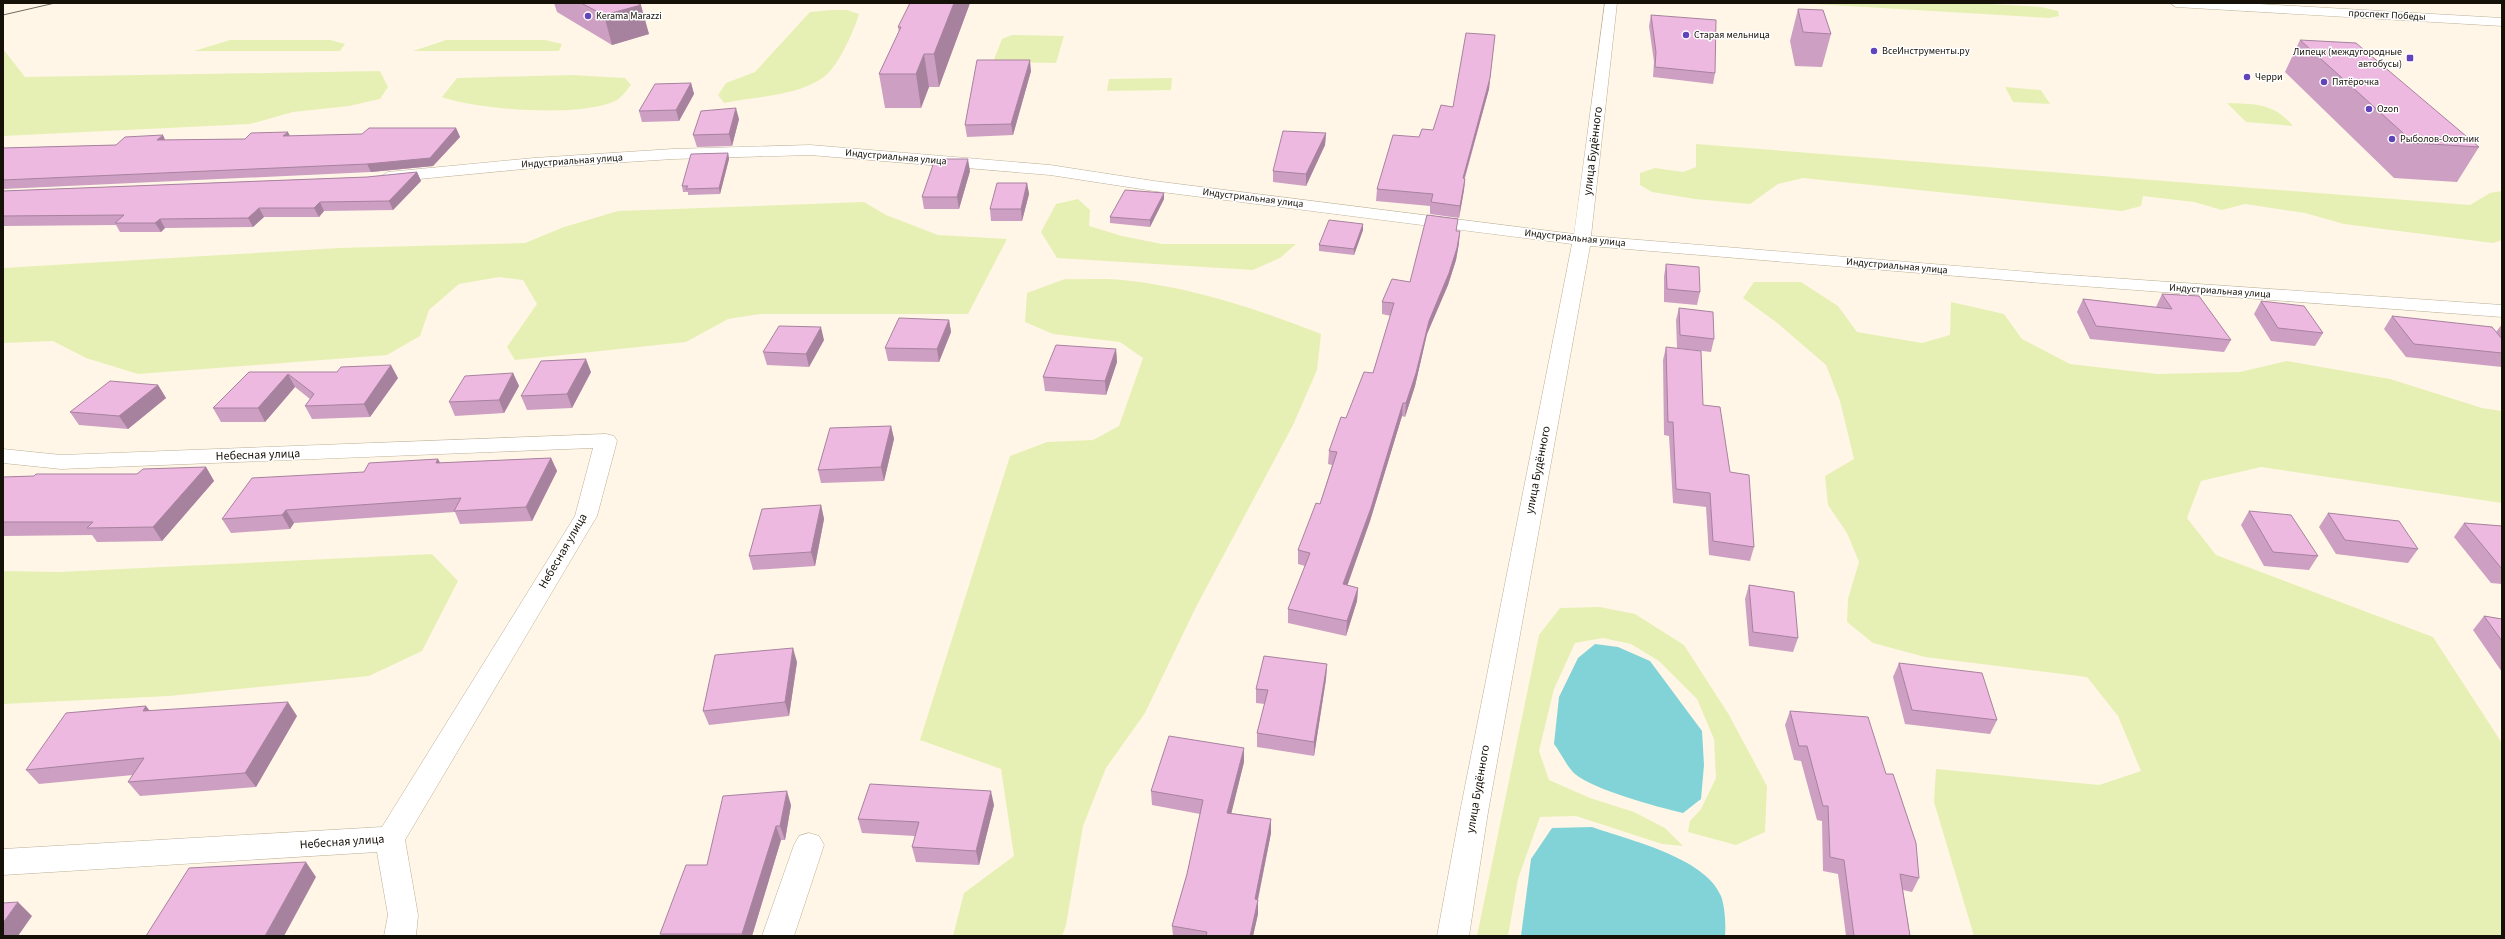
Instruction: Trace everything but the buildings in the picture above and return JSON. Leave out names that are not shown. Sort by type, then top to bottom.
[{"type":"street","name":"улица Будённого","points":[[1453,936],[1474,812],[1582,240],[1612,3]]},
{"type":"street","name":"проспект Победы","points":[[2176,3],[2502,22]]},
{"type":"street","name":"Индустриальная улица","points":[[371,179],[534,163],[673,154],[810,150],[1050,170],[1154,186],[1582,240],[2046,279],[2502,310]]},
{"type":"street","name":"Небесная улица","points":[[3,456],[61,462],[606,441],[586,516],[390,839],[3,862]]},
{"type":"street","points":[[390,839],[403,915],[400,936]]},
{"type":"street","points":[[778,936],[809,845]]},
{"type":"green space","points":[[1797,3],[1972,3],[2041,7],[2058,11],[2059,16],[2049,18]]},
{"type":"green space","points":[[847,10],[859,14],[844,50],[827,74],[810,85],[786,93],[724,103],[718,95],[726,83],[755,72],[810,12]]},
{"type":"green space","points":[[1012,35],[1064,36],[1056,63],[993,62],[1002,39]]},
{"type":"green space","points":[[230,40],[330,40],[345,44],[340,51],[194,51]]},
{"type":"green space","points":[[446,40],[545,40],[562,44],[559,51],[413,51]]},
{"type":"green space","points":[[3,49],[25,77],[380,71],[388,87],[380,99],[349,106],[293,112],[250,124],[3,136]]},
{"type":"green space","points":[[572,75],[625,78],[631,85],[617,100],[601,106],[581,109],[530,110],[504,108],[458,102],[442,97],[457,78]]},
{"type":"green space","points":[[1172,78],[1171,90],[1107,91],[1109,79]]},
{"type":"green space","points":[[2005,87],[2041,90],[2050,104],[2013,102]]},
{"type":"green space","points":[[2227,103],[2263,106],[2279,113],[2293,126],[2246,122]]},
{"type":"green space","points":[[1696,144],[2470,205],[2490,193],[2502,191],[2502,240],[2493,243],[2344,224],[2305,213],[2245,204],[2222,210],[2194,202],[2143,196],[2141,206],[2122,211],[1803,178],[1778,184],[1750,204],[1695,199],[1652,192],[1640,185],[1640,173],[1655,168],[1683,172],[1696,167]]},
{"type":"green space","points":[[1078,199],[1090,210],[1089,226],[1122,236],[1162,244],[1296,244],[1280,258],[1253,270],[1057,258],[1041,232],[1056,204]]},
{"type":"green space","points":[[864,202],[886,215],[938,235],[1007,239],[968,314],[760,314],[728,319],[686,342],[515,360],[507,347],[537,304],[523,280],[499,277],[459,284],[429,310],[420,336],[387,355],[138,374],[86,358],[53,341],[3,343],[3,268],[339,248],[525,243],[564,227],[618,211]]},
{"type":"green space","points":[[1065,279],[1116,279],[1148,283],[1224,300],[1273,316],[1321,334],[1317,370],[1293,425],[1196,607],[1145,713],[1106,768],[1083,826],[1066,925],[1062,936],[953,936],[964,893],[1014,856],[1001,769],[920,740],[1010,456],[1047,442],[1093,440],[1119,426],[1143,358],[1120,342],[1053,334],[1025,322],[1027,293]]},
{"type":"green space","points":[[1754,282],[1801,282],[1838,306],[1857,332],[1922,343],[1950,335],[1951,302],[2004,314],[2022,339],[2070,364],[2157,374],[2240,372],[2287,361],[2390,379],[2482,408],[2502,411],[2502,503],[2261,467],[2201,481],[2187,518],[2216,555],[2433,637],[2502,743],[2502,936],[1974,936],[1934,802],[1936,769],[2099,785],[2141,771],[2118,716],[2087,677],[1925,657],[1873,643],[1847,622],[1848,599],[1859,562],[1847,533],[1828,505],[1825,476],[1854,459],[1840,401],[1826,365],[1776,322],[1743,298]]},
{"type":"green space","points":[[432,554],[458,581],[422,651],[369,676],[169,696],[3,704],[3,571],[59,572]]},
{"type":"green space","points":[[1600,607],[1635,614],[1684,645],[1729,715],[1767,786],[1765,832],[1736,845],[1688,832],[1690,821],[1701,809],[1716,778],[1714,739],[1697,699],[1659,661],[1631,644],[1603,638],[1575,643],[1554,689],[1539,751],[1549,780],[1590,798],[1634,812],[1665,828],[1683,846],[1662,844],[1576,816],[1540,817],[1518,879],[1508,936],[1477,936],[1539,635],[1560,608]]},
{"type":"water","points":[[1595,644],[1618,647],[1650,661],[1702,731],[1704,765],[1701,799],[1683,813],[1658,807],[1611,792],[1584,780],[1572,771],[1554,744],[1559,697],[1578,658]]},
{"type":"water","points":[[1592,827],[1664,852],[1683,860],[1699,871],[1712,882],[1721,896],[1725,916],[1725,936],[1521,936],[1531,859],[1552,828]]},
{"type":"tram line","points":[[3,15],[55,3]]},
{"type":"place","name":"Kerama Marazzi","points":[[588,16]]},
{"type":"place","name":"Старая мельница","points":[[1686,35]]},
{"type":"place","name":"ВсеИнструменты.ру","points":[[1874,51]]},
{"type":"place","name":"Липецк (междугородные автобусы)","points":[[2410,58]]},
{"type":"place","name":"Черри","points":[[2247,77]]},
{"type":"place","name":"Пятёрочка","points":[[2324,82]]},
{"type":"place","name":"Ozon","points":[[2369,109]]},
{"type":"place","name":"Рыболов-Охотник","points":[[2392,139]]}]
